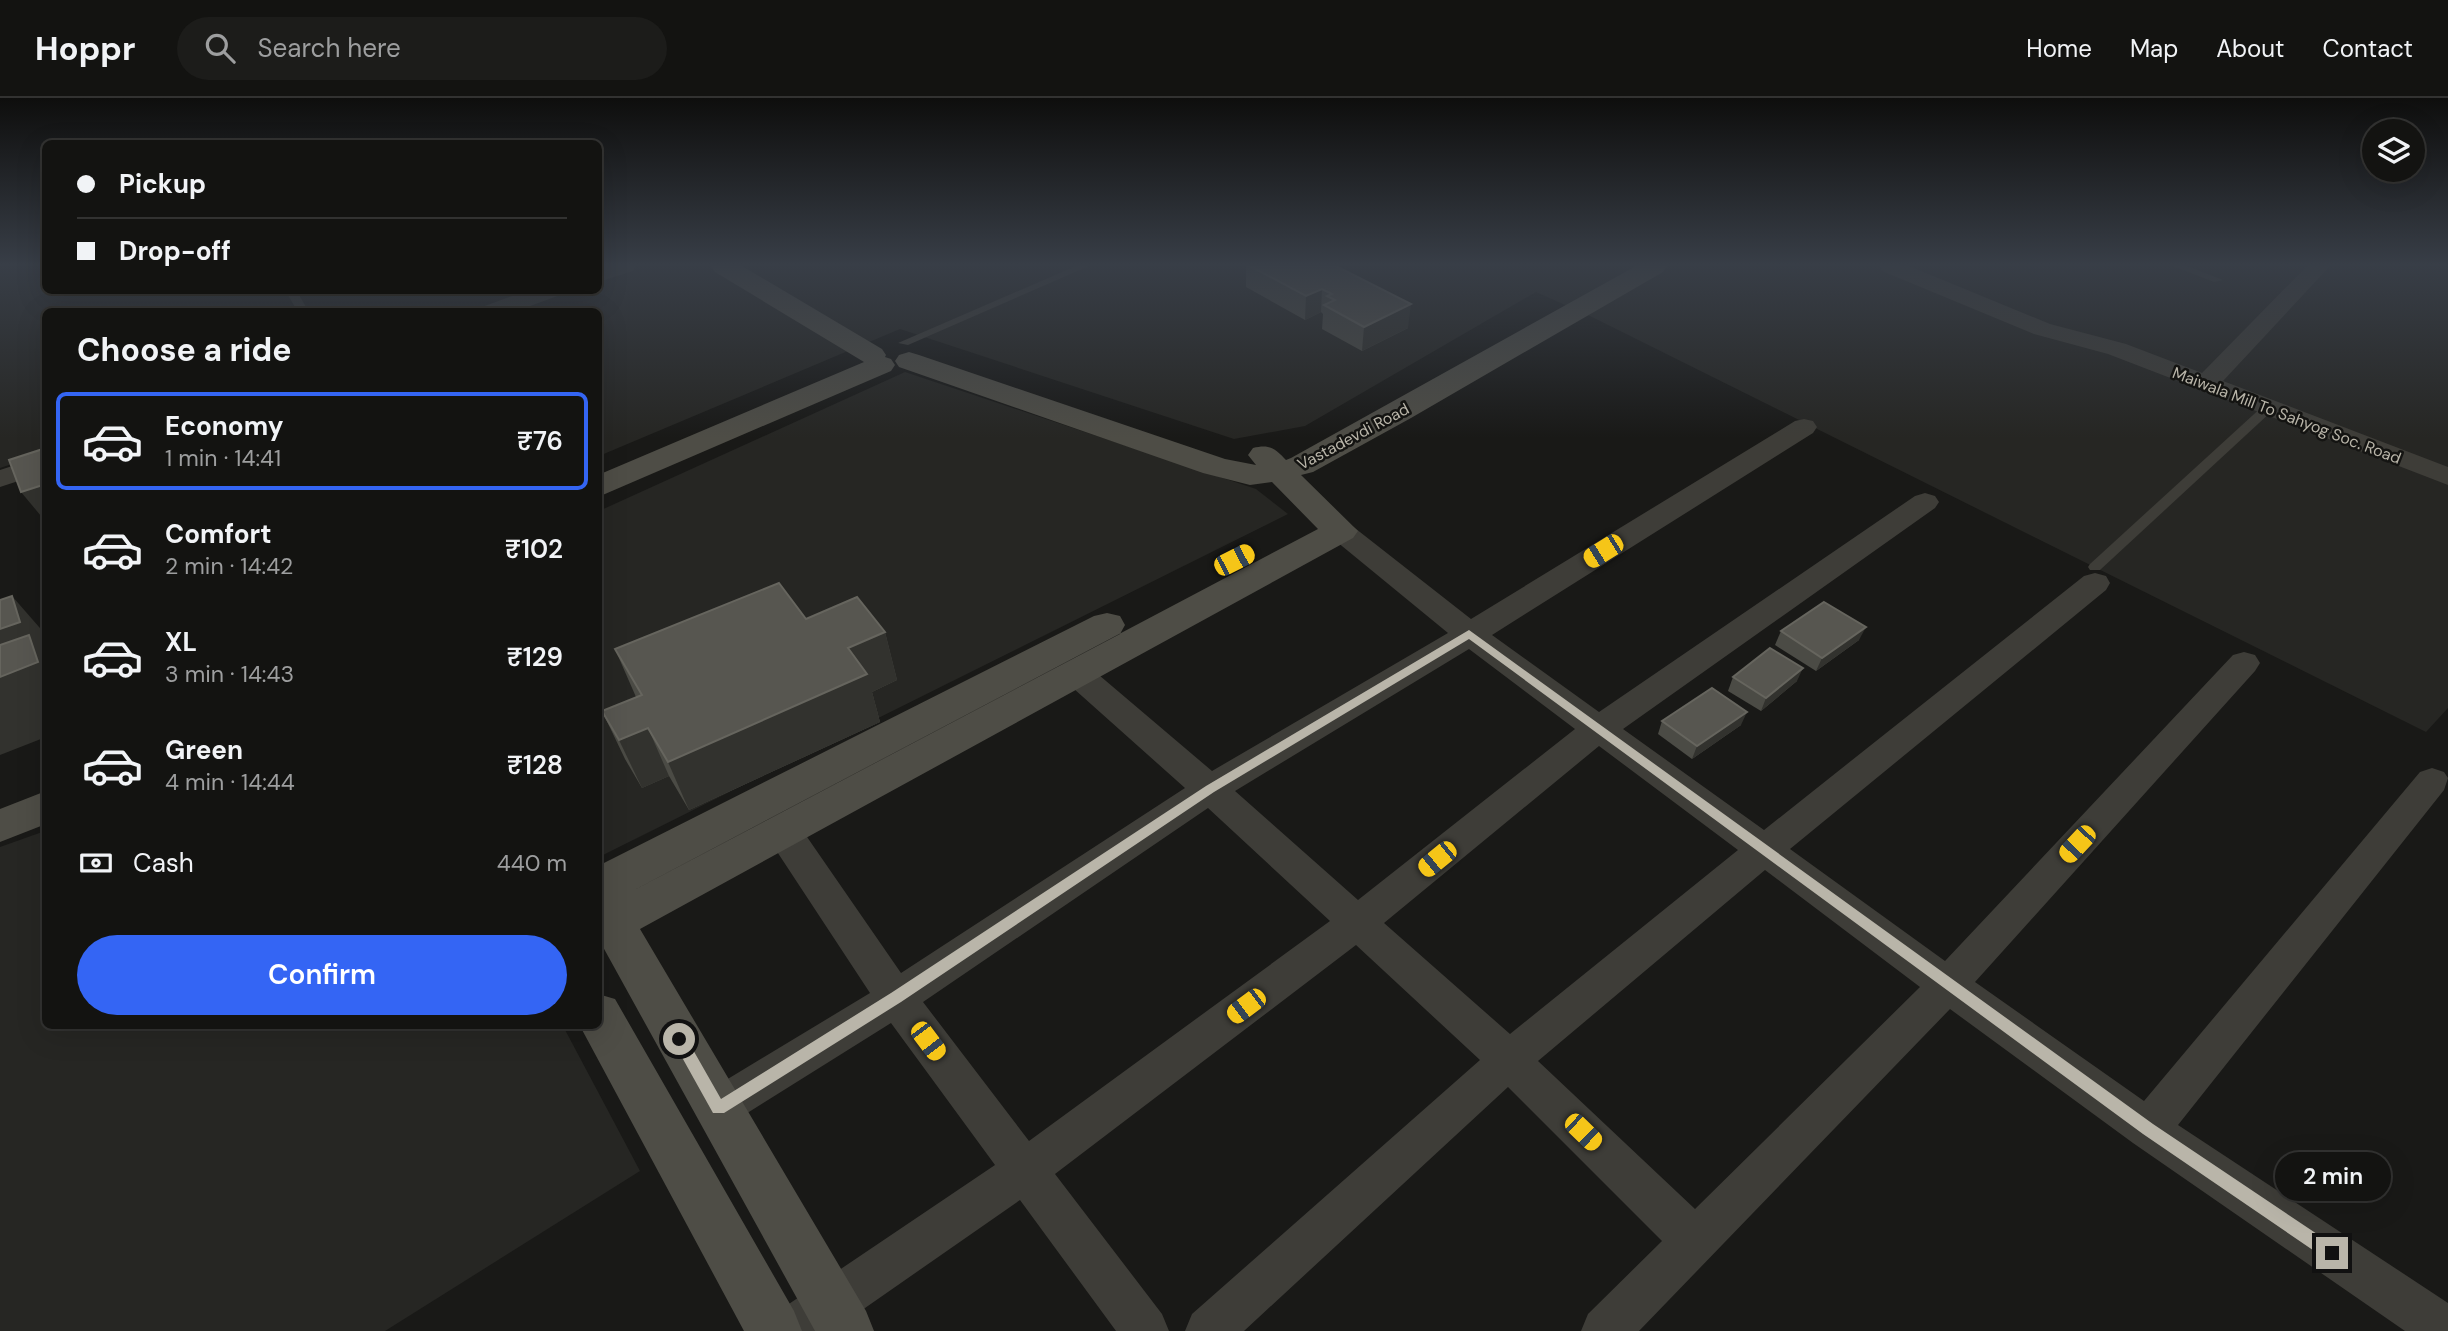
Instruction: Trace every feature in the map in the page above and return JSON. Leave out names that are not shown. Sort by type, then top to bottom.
[{"type":"street","name":"Vastadevdi Road","points":[[836,324],[893,353],[1214,466],[1250,475],[1524,324]]},
{"type":"street","name":"Vastadevdi Road","points":[[850,324],[893,353]]},
{"type":"street","name":"Vastadevdi Road","points":[[1271,464],[1301,465],[1554,324]]},
{"type":"street","name":"Maiwala Mill To Sahyog Soc. Road","points":[[2029,324],[2117,349],[2448,477]]},
{"type":"street","points":[[2206,384],[2264,324]]},
{"type":"street","points":[[602,469],[893,353]]},
{"type":"street","points":[[602,485],[893,353]]},
{"type":"street","points":[[718,1108],[896,998],[1210,789],[1469,634],[1804,427]]},
{"type":"street","points":[[0,479],[42,464]]},
{"type":"street","points":[[1271,464],[1331,523],[1469,634],[2148,1129],[2447,1331]]},
{"type":"street","points":[[791,1331],[838,1318],[1025,1170],[1356,923],[1598,729],[1925,502]]},
{"type":"street","points":[[602,909],[783,831],[1075,672],[1331,523]]},
{"type":"street","points":[[602,909],[1331,523]]},
{"type":"street","points":[[1209,1331],[1509,1060],[2095,575]]},
{"type":"street","points":[[1605,1331],[1948,985],[2244,663]]},
{"type":"street","points":[[1075,672],[1210,789],[1509,1060],[1694,1240]]},
{"type":"street","points":[[2148,1129],[2432,780]]},
{"type":"street","points":[[0,826],[42,809]]},
{"type":"street","points":[[783,831],[896,998],[1145,1331]]},
{"type":"street","points":[[602,909],[838,1318]]},
{"type":"street","points":[[602,1021],[775,1331]]},
{"type":"lane","points":[[893,353],[958,324]]},
{"type":"lane","points":[[2095,575],[2268,408]]},
{"type":"shaded area","points":[[0,324],[42,324],[42,454],[0,468]]},
{"type":"shaded area","points":[[602,324],[1482,324],[1305,426],[1234,439],[900,329],[602,455]]},
{"type":"shaded area","points":[[1605,324],[2448,324],[2448,708],[2426,732]]},
{"type":"shaded area","points":[[905,372],[1256,489],[1288,514],[602,856],[602,510]]},
{"type":"shaded area","points":[[42,832],[42,1029],[565,1029],[640,1171],[385,1331],[0,1331],[0,847]]},
{"type":"building","points":[[42,449],[42,485],[21,492],[9,460]]},
{"type":"building","points":[[779,583],[806,619],[857,597],[885,632],[848,648],[867,674],[668,762],[648,728],[619,740],[602,711],[642,695],[615,649]]},
{"type":"building","points":[[12,596],[20,622],[0,629],[0,600]]},
{"type":"building","points":[[1824,602],[1866,627],[1822,658],[1781,631]]},
{"type":"building","points":[[29,635],[38,662],[0,677],[0,645]]},
{"type":"building","points":[[1770,648],[1803,668],[1766,698],[1733,677]]},
{"type":"building","points":[[1712,688],[1747,712],[1697,746],[1662,721]]},
{"type":"route","points":[[679,1039],[718,1108],[896,998],[1210,789],[1469,634],[2148,1129],[2332,1253]]}]
